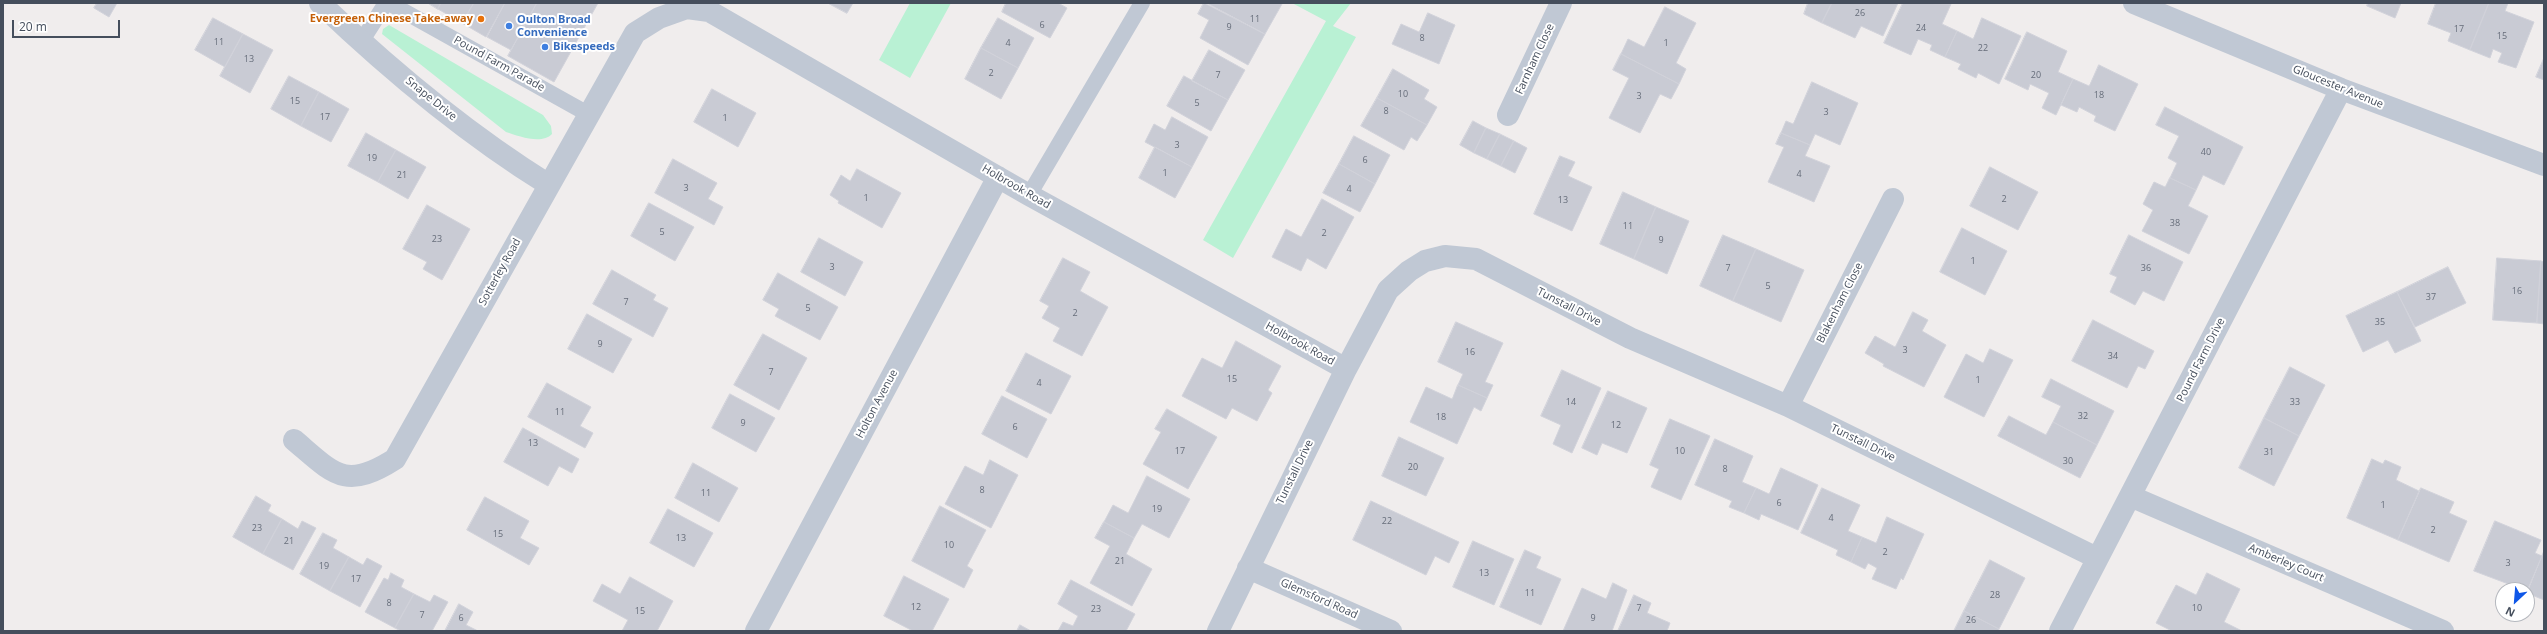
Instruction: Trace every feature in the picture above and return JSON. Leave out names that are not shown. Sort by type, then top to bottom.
[{"type":"street","name":"Snape Drive","points":[[320,3],[361,42],[500,155],[549,185]]},
{"type":"street","name":"Farnham Close","points":[[1508,115],[1561,3]]},
{"type":"street","name":"Gloucester Avenue","points":[[2134,3],[2341,89],[2544,165]]},
{"type":"street","name":"Sotterley Road","points":[[294,440],[331,471],[354,477],[374,472],[395,459],[635,33],[659,18],[686,6]]},
{"type":"street","name":"Holbrook Road","points":[[686,6],[711,7],[1029,195],[1346,369]]},
{"type":"street","name":"Pound Farm Drive","points":[[2060,631],[2341,89]]},
{"type":"street","name":"Holton Avenue","points":[[756,631],[998,177]]},
{"type":"street","name":"Blakenham Close","points":[[1788,406],[1893,199]]},
{"type":"street","name":"Tunstall Drive","points":[[1218,631],[1346,369],[1388,290],[1409,271],[1425,261],[1444,256],[1476,259],[1630,338],[1788,406],[2097,558]]},
{"type":"street","name":"Amberley Court","points":[[2130,496],[2443,631]]},
{"type":"street","name":"Glemsford Road","points":[[1248,568],[1391,631]]},
{"type":"lane","name":"Pound Farm Parade","points":[[361,42],[387,3],[588,114]]},
{"type":"lane","points":[[1029,195],[1142,3]]},
{"type":"green space","points":[[910,3],[951,3],[910,78],[879,60]]},
{"type":"green space","points":[[1292,3],[1351,3],[1333,26],[1356,37],[1233,258],[1203,240],[1326,21]]},
{"type":"green space","points":[[389,25],[543,115],[551,126],[552,134],[542,139],[530,139],[506,132],[382,34],[383,29]]},
{"type":"building","points":[[97,3],[117,3],[109,17],[94,8]]},
{"type":"building","points":[[428,3],[441,3],[438,9]]},
{"type":"building","points":[[441,3],[474,3],[462,23],[438,9]]},
{"type":"building","name":"Evergreen Chinese Take-away","points":[[474,3],[505,3],[486,37],[462,23]]},
{"type":"building","name":"Oulton Broad Convenience","points":[[505,3],[537,3],[511,50],[487,37]]},
{"type":"building","points":[[537,3],[598,3],[554,82],[508,56]]},
{"type":"building","points":[[828,3],[853,3],[847,13]]},
{"type":"building","points":[[1006,3],[1058,3],[1067,8],[1050,38],[1002,12]]},
{"type":"building","points":[[1204,3],[1265,34],[1248,65],[1200,38],[1209,20],[1198,14]]},
{"type":"building","points":[[1207,3],[1280,3],[1282,4],[1265,34]]},
{"type":"building","points":[[1808,3],[1832,3],[1822,23],[1804,14]]},
{"type":"building","points":[[1832,3],[1898,3],[1883,36],[1861,26],[1855,38],[1822,23]]},
{"type":"building","points":[[1903,3],[1951,4],[1942,24],[1957,31],[1945,57],[1930,50],[1932,45],[1918,39],[1911,55],[1884,43]]},
{"type":"building","points":[[2368,3],[2401,3],[2395,18],[2367,6]]},
{"type":"building","points":[[2436,3],[2489,3],[2470,50],[2448,41],[2451,33],[2428,24]]},
{"type":"building","points":[[2489,3],[2508,3],[2505,11],[2534,22],[2516,68],[2498,62],[2502,53],[2493,49],[2490,58],[2470,50]]},
{"type":"building","points":[[1665,7],[1696,23],[1676,63],[1686,69],[1679,84],[1621,54],[1628,39],[1644,47]]},
{"type":"building","points":[[1428,13],[1455,25],[1439,64],[1392,44],[1401,24],[1419,32]]},
{"type":"building","points":[[213,18],[243,34],[225,67],[195,50]]},
{"type":"building","points":[[998,18],[1034,38],[1018,68],[981,48]]},
{"type":"building","points":[[1982,18],[2021,36],[1999,84],[1978,73],[1976,78],[1958,69],[1961,64],[1945,57],[1957,31],[1973,39]]},
{"type":"building","points":[[2027,32],[2067,51],[2058,72],[2073,79],[2056,115],[2042,108],[2049,93],[2030,84],[2028,90],[2005,79]]},
{"type":"building","points":[[243,34],[273,50],[250,93],[220,76]]},
{"type":"building","points":[[981,48],[1018,68],[1001,99],[965,79]]},
{"type":"building","points":[[1209,50],[1245,70],[1228,100],[1192,81]]},
{"type":"building","points":[[1621,54],[1679,84],[1671,99],[1660,94],[1640,133],[1609,118],[1629,78],[1613,70]]},
{"type":"building","points":[[2544,58],[2544,80],[2536,77]]},
{"type":"building","points":[[2099,65],[2138,84],[2115,131],[2094,121],[2096,116],[2079,107],[2077,112],[2061,105],[2073,79],[2089,86]]},
{"type":"building","points":[[1393,69],[1429,90],[1424,99],[1437,107],[1427,125],[1377,98]]},
{"type":"building","points":[[289,76],[319,92],[301,126],[271,109]]},
{"type":"building","points":[[1184,76],[1228,100],[1211,131],[1167,106]]},
{"type":"building","points":[[1812,82],[1858,103],[1840,145],[1815,134],[1810,145],[1781,133],[1786,121],[1793,124]]},
{"type":"building","points":[[712,89],[756,113],[738,147],[694,122]]},
{"type":"building","points":[[319,92],[349,109],[331,142],[301,126]]},
{"type":"building","points":[[1377,98],[1427,125],[1417,141],[1411,137],[1404,150],[1361,126]]},
{"type":"building","points":[[2165,107],[2243,147],[2224,185],[2203,175],[2196,190],[2170,178],[2177,163],[2168,158],[2179,136],[2156,125]]},
{"type":"building","points":[[1172,117],[1208,137],[1192,167],[1145,142],[1154,124],[1165,130]]},
{"type":"building","points":[[1473,121],[1486,128],[1474,153],[1460,145]]},
{"type":"building","points":[[1486,128],[1500,134],[1487,159],[1474,153]]},
{"type":"building","points":[[366,133],[396,150],[378,182],[348,166]]},
{"type":"building","points":[[1781,133],[1810,145],[1805,156],[1830,166],[1814,202],[1768,182],[1784,147],[1776,144]]},
{"type":"building","points":[[1500,134],[1514,141],[1501,166],[1487,159]]},
{"type":"building","points":[[1354,136],[1390,155],[1375,184],[1339,164]]},
{"type":"building","points":[[1514,141],[1527,148],[1515,173],[1501,166]]},
{"type":"building","points":[[1155,147],[1192,167],[1175,198],[1139,178]]},
{"type":"building","points":[[396,150],[426,167],[408,199],[378,182]]},
{"type":"building","points":[[1560,156],[1575,162],[1568,176],[1592,187],[1572,231],[1534,214]]},
{"type":"building","points":[[673,159],[717,183],[708,199],[723,207],[714,225],[655,193]]},
{"type":"building","points":[[1339,164],[1375,184],[1360,212],[1323,193]]},
{"type":"building","points":[[1990,167],[2038,192],[2018,230],[1970,206]]},
{"type":"building","points":[[857,169],[901,193],[882,228],[838,203],[839,201],[830,195],[841,175],[850,181]]},
{"type":"building","points":[[2170,178],[2196,190],[2188,206],[2208,216],[2189,254],[2142,231],[2153,210],[2143,204],[2154,182],[2165,187]]},
{"type":"building","points":[[1623,192],[1656,207],[1634,259],[1600,244]]},
{"type":"building","points":[[1322,199],[1354,217],[1326,269],[1307,258],[1301,271],[1272,257],[1286,229],[1301,237]]},
{"type":"building","points":[[649,203],[694,227],[675,261],[631,236]]},
{"type":"building","points":[[427,205],[470,229],[442,280],[423,269],[427,262],[403,249]]},
{"type":"building","points":[[1656,207],[1689,221],[1667,274],[1634,259]]},
{"type":"building","points":[[1962,228],[2007,251],[1985,295],[1940,272]]},
{"type":"building","points":[[1723,235],[1756,249],[1733,301],[1700,286]]},
{"type":"building","points":[[2129,235],[2183,262],[2164,301],[2143,291],[2135,305],[2110,292],[2117,277],[2110,274]]},
{"type":"building","points":[[819,238],[863,262],[845,296],[801,272]]},
{"type":"building","points":[[1756,249],[1804,270],[1781,322],[1733,301]]},
{"type":"building","points":[[1063,258],[1090,272],[1080,291],[1108,307],[1082,356],[1053,341],[1060,328],[1042,318],[1049,306],[1040,301]]},
{"type":"building","points":[[2497,258],[2541,261],[2537,323],[2493,320]]},
{"type":"building","points":[[2541,261],[2544,262],[2544,324],[2537,323]]},
{"type":"building","points":[[2448,267],[2466,303],[2415,327],[2397,292]]},
{"type":"building","points":[[612,270],[656,295],[653,300],[668,308],[653,337],[593,304]]},
{"type":"building","points":[[778,273],[838,307],[820,340],[775,316],[779,309],[763,300]]},
{"type":"building","points":[[2397,292],[2421,341],[2395,353],[2388,340],[2363,352],[2346,316]]},
{"type":"building","points":[[1913,312],[1928,320],[1922,331],[1946,345],[1924,387],[1883,366],[1884,364],[1865,353],[1875,336],[1895,347]]},
{"type":"building","points":[[587,314],[632,339],[613,373],[568,349]]},
{"type":"building","points":[[2093,320],[2154,351],[2145,369],[2138,366],[2127,388],[2072,361]]},
{"type":"building","points":[[1456,322],[1503,343],[1485,382],[1493,385],[1487,398],[1458,385],[1463,374],[1438,362]]},
{"type":"building","points":[[763,334],[807,358],[779,410],[734,385]]},
{"type":"building","points":[[1236,341],[1281,366],[1268,390],[1272,393],[1257,421],[1232,408],[1226,419],[1182,396],[1202,358],[1222,368]]},
{"type":"building","points":[[1990,349],[2013,360],[1984,417],[1944,397],[1966,354],[1983,363]]},
{"type":"building","points":[[1026,353],[1071,376],[1051,414],[1006,391]]},
{"type":"building","points":[[2290,367],[2325,385],[2299,436],[2264,418]]},
{"type":"building","points":[[1562,370],[1601,388],[1572,453],[1553,444],[1561,425],[1541,416]]},
{"type":"building","points":[[2051,379],[2114,411],[2097,445],[2053,422],[2061,406],[2042,397]]},
{"type":"building","points":[[547,383],[591,407],[580,426],[593,433],[585,448],[528,417]]},
{"type":"building","points":[[1458,385],[1487,398],[1481,411],[1474,407],[1457,444],[1410,422],[1426,387],[1452,399]]},
{"type":"building","points":[[1608,391],[1647,408],[1627,453],[1602,443],[1597,455],[1582,448]]},
{"type":"building","points":[[730,394],[775,418],[756,452],[712,428]]},
{"type":"building","points":[[1002,396],[1047,419],[1027,458],[982,434]]},
{"type":"building","points":[[1167,409],[1217,437],[1188,489],[1143,464],[1161,432],[1155,429]]},
{"type":"building","points":[[2009,416],[2046,435],[2053,422],[2097,445],[2080,478],[1998,436]]},
{"type":"building","points":[[2264,418],[2299,436],[2274,486],[2239,468]]},
{"type":"building","points":[[1670,419],[1710,436],[1681,500],[1651,487],[1659,469],[1650,465]]},
{"type":"building","points":[[523,428],[579,459],[572,473],[559,466],[548,486],[504,462]]},
{"type":"building","points":[[1399,437],[1444,458],[1426,496],[1382,476]]},
{"type":"building","points":[[1715,439],[1753,456],[1742,482],[1756,488],[1744,513],[1729,507],[1732,501],[1695,485]]},
{"type":"building","points":[[2372,459],[2383,464],[2385,460],[2401,467],[2396,480],[2419,491],[2398,540],[2347,518]]},
{"type":"building","points":[[990,460],[1018,475],[991,528],[945,504],[965,466],[983,475]]},
{"type":"building","points":[[693,463],[738,488],[719,522],[675,498]]},
{"type":"building","points":[[1781,468],[1818,485],[1798,530],[1761,514],[1759,520],[1744,513],[1756,488],[1769,494]]},
{"type":"building","points":[[1147,476],[1190,499],[1169,538],[1142,524],[1134,538],[1104,522],[1113,505],[1128,513]]},
{"type":"building","points":[[1822,488],[1860,505],[1848,531],[1862,537],[1851,562],[1836,555],[1838,550],[1801,533]]},
{"type":"building","points":[[2421,488],[2454,502],[2449,513],[2467,521],[2449,562],[2398,540]]},
{"type":"building","points":[[256,496],[271,505],[268,511],[282,519],[263,554],[233,537]]},
{"type":"building","points":[[485,497],[529,521],[520,538],[539,548],[529,565],[467,530]]},
{"type":"building","points":[[1371,501],[1459,542],[1449,563],[1435,556],[1426,575],[1353,540]]},
{"type":"building","points":[[940,506],[986,530],[967,566],[973,570],[964,588],[912,561]]},
{"type":"building","points":[[668,509],[713,533],[694,567],[650,543]]},
{"type":"building","points":[[1887,517],[1924,534],[1903,580],[1901,578],[1896,589],[1872,579],[1877,568],[1868,563],[1865,569],[1851,562],[1862,537],[1876,543]]},
{"type":"building","points":[[282,519],[298,529],[302,521],[316,528],[293,570],[263,554]]},
{"type":"building","points":[[2495,521],[2541,540],[2535,553],[2542,556],[2531,582],[2503,582],[2474,571]]},
{"type":"building","points":[[1104,522],[1134,538],[1126,554],[1152,569],[1132,606],[1090,583],[1110,546],[1095,538]]},
{"type":"building","points":[[323,533],[337,540],[333,548],[349,557],[330,591],[300,574]]},
{"type":"building","points":[[1473,541],[1514,559],[1494,605],[1453,587]]},
{"type":"building","points":[[1525,550],[1541,557],[1536,568],[1561,579],[1541,625],[1500,607]]},
{"type":"building","points":[[2544,551],[2544,600],[2535,596],[2535,582],[2531,582]]},
{"type":"building","points":[[349,557],[363,565],[367,558],[382,566],[360,607],[330,591]]},
{"type":"building","points":[[1990,560],[2025,578],[1999,629],[1964,611]]},
{"type":"building","points":[[391,573],[404,580],[401,587],[414,594],[395,628],[365,612],[384,578],[388,580]]},
{"type":"building","points":[[2207,573],[2240,589],[2224,622],[2242,631],[2172,631],[2156,623],[2176,585],[2196,595]]},
{"type":"building","points":[[904,576],[949,599],[932,631],[913,631],[884,616]]},
{"type":"building","points":[[630,577],[673,601],[657,631],[622,631],[628,620],[593,601],[602,584],[620,594]]},
{"type":"building","points":[[1071,580],[1135,614],[1126,631],[1058,631],[1063,622],[1073,626],[1078,616],[1058,604]]},
{"type":"building","points":[[1613,583],[1627,590],[1612,631],[1563,631],[1582,588],[1606,599]]},
{"type":"building","points":[[414,594],[430,602],[434,595],[448,602],[432,631],[401,631],[395,628]]},
{"type":"building","points":[[1634,595],[1651,603],[1647,613],[1670,623],[1667,631],[1618,631]]},
{"type":"building","points":[[459,604],[473,612],[466,625],[478,631],[445,631]]},
{"type":"building","points":[[1964,611],[1999,629],[1998,631],[1954,631]]},
{"type":"building","points":[[1020,625],[1031,631],[1017,631]]},
{"type":"place","name":"Evergreen Chinese Take-away","points":[[481,19]]},
{"type":"place","name":"Oulton Broad Convenience","points":[[509,26]]},
{"type":"place","name":"Bikespeeds","points":[[545,47]]}]
